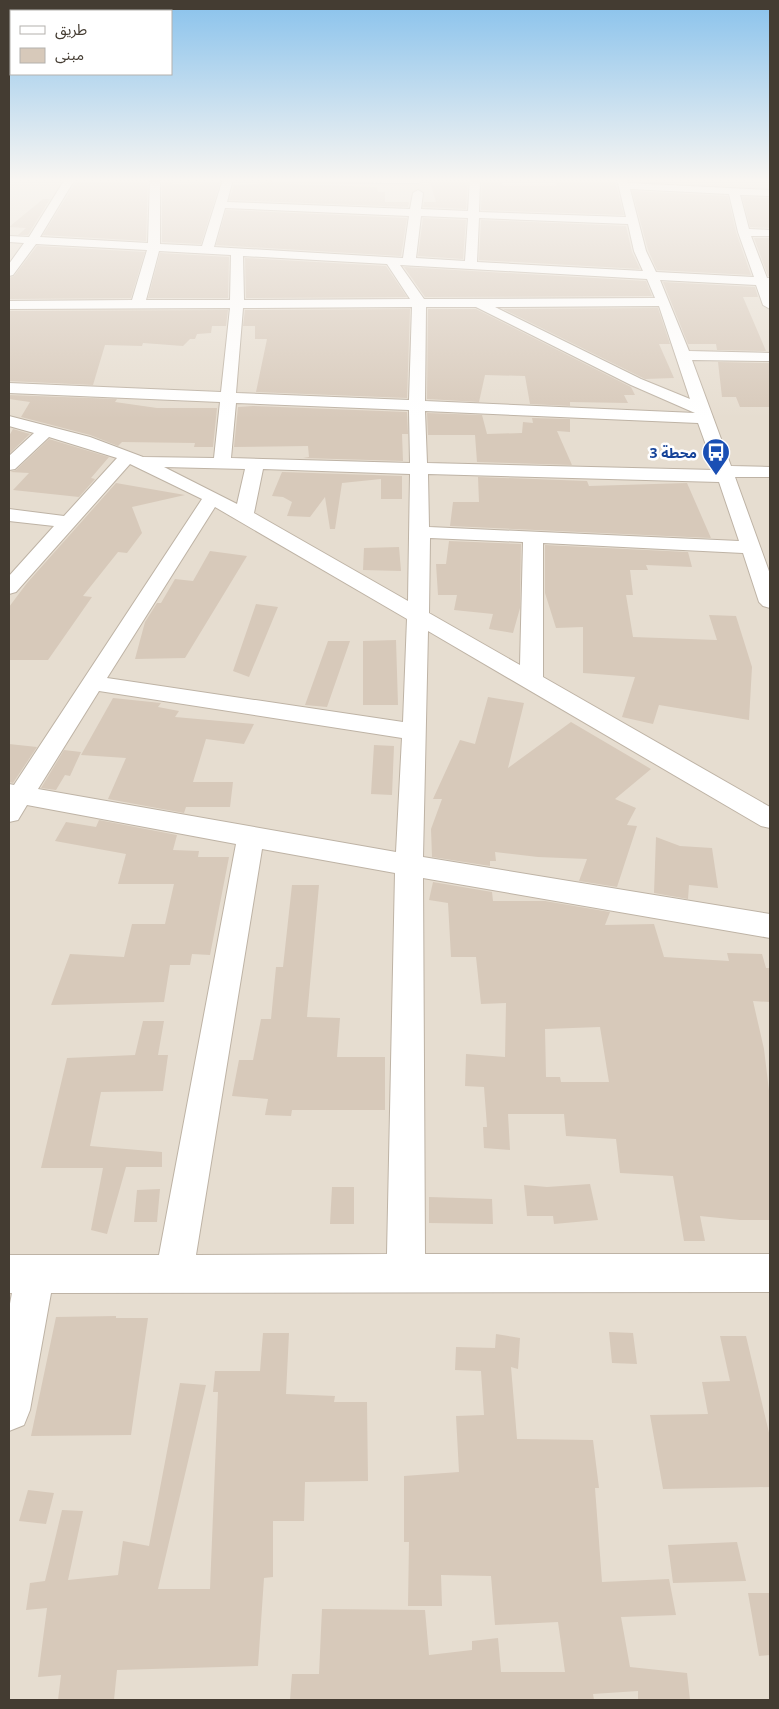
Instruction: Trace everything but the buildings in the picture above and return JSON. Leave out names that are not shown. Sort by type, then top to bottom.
[{"type":"street","points":[[9,272],[19,259]]},
{"type":"street","points":[[138,304],[151,259]]},
{"type":"street","points":[[222,463],[237,304],[237,259]]},
{"type":"street","points":[[367,259],[766,281]]},
{"type":"street","points":[[471,259],[471,264]]},
{"type":"street","points":[[644,259],[664,302],[770,602]]},
{"type":"street","points":[[756,259],[766,281],[770,305]]},
{"type":"street","points":[[391,260],[419,303],[417,406],[420,532],[416,732],[409,865],[406,1275]]},
{"type":"street","points":[[9,305],[664,302]]},
{"type":"street","points":[[477,303],[702,414]]},
{"type":"street","points":[[682,355],[770,358]]},
{"type":"street","points":[[9,388],[417,406],[702,414]]},
{"type":"street","points":[[9,421],[134,458],[212,498],[770,819]]},
{"type":"street","points":[[9,465],[46,431]]},
{"type":"street","points":[[9,588],[68,522],[134,458],[255,464],[724,474],[770,472]]},
{"type":"street","points":[[244,515],[255,464]]},
{"type":"street","points":[[212,498],[92,684],[12,800],[251,836],[409,865],[770,926]]},
{"type":"street","points":[[9,515],[68,522]]},
{"type":"street","points":[[420,532],[750,547]]},
{"type":"street","points":[[531,681],[533,537]]},
{"type":"street","points":[[92,684],[416,732]]},
{"type":"street","points":[[174,1274],[251,836]]},
{"type":"street","points":[[9,1410],[22,1274],[406,1275],[770,1272]]},
{"type":"shaded area","points":[[9,259],[770,259],[770,1700],[9,1700]]},
{"type":"place","name":"محطة 3","points":[[716,476]]}]
